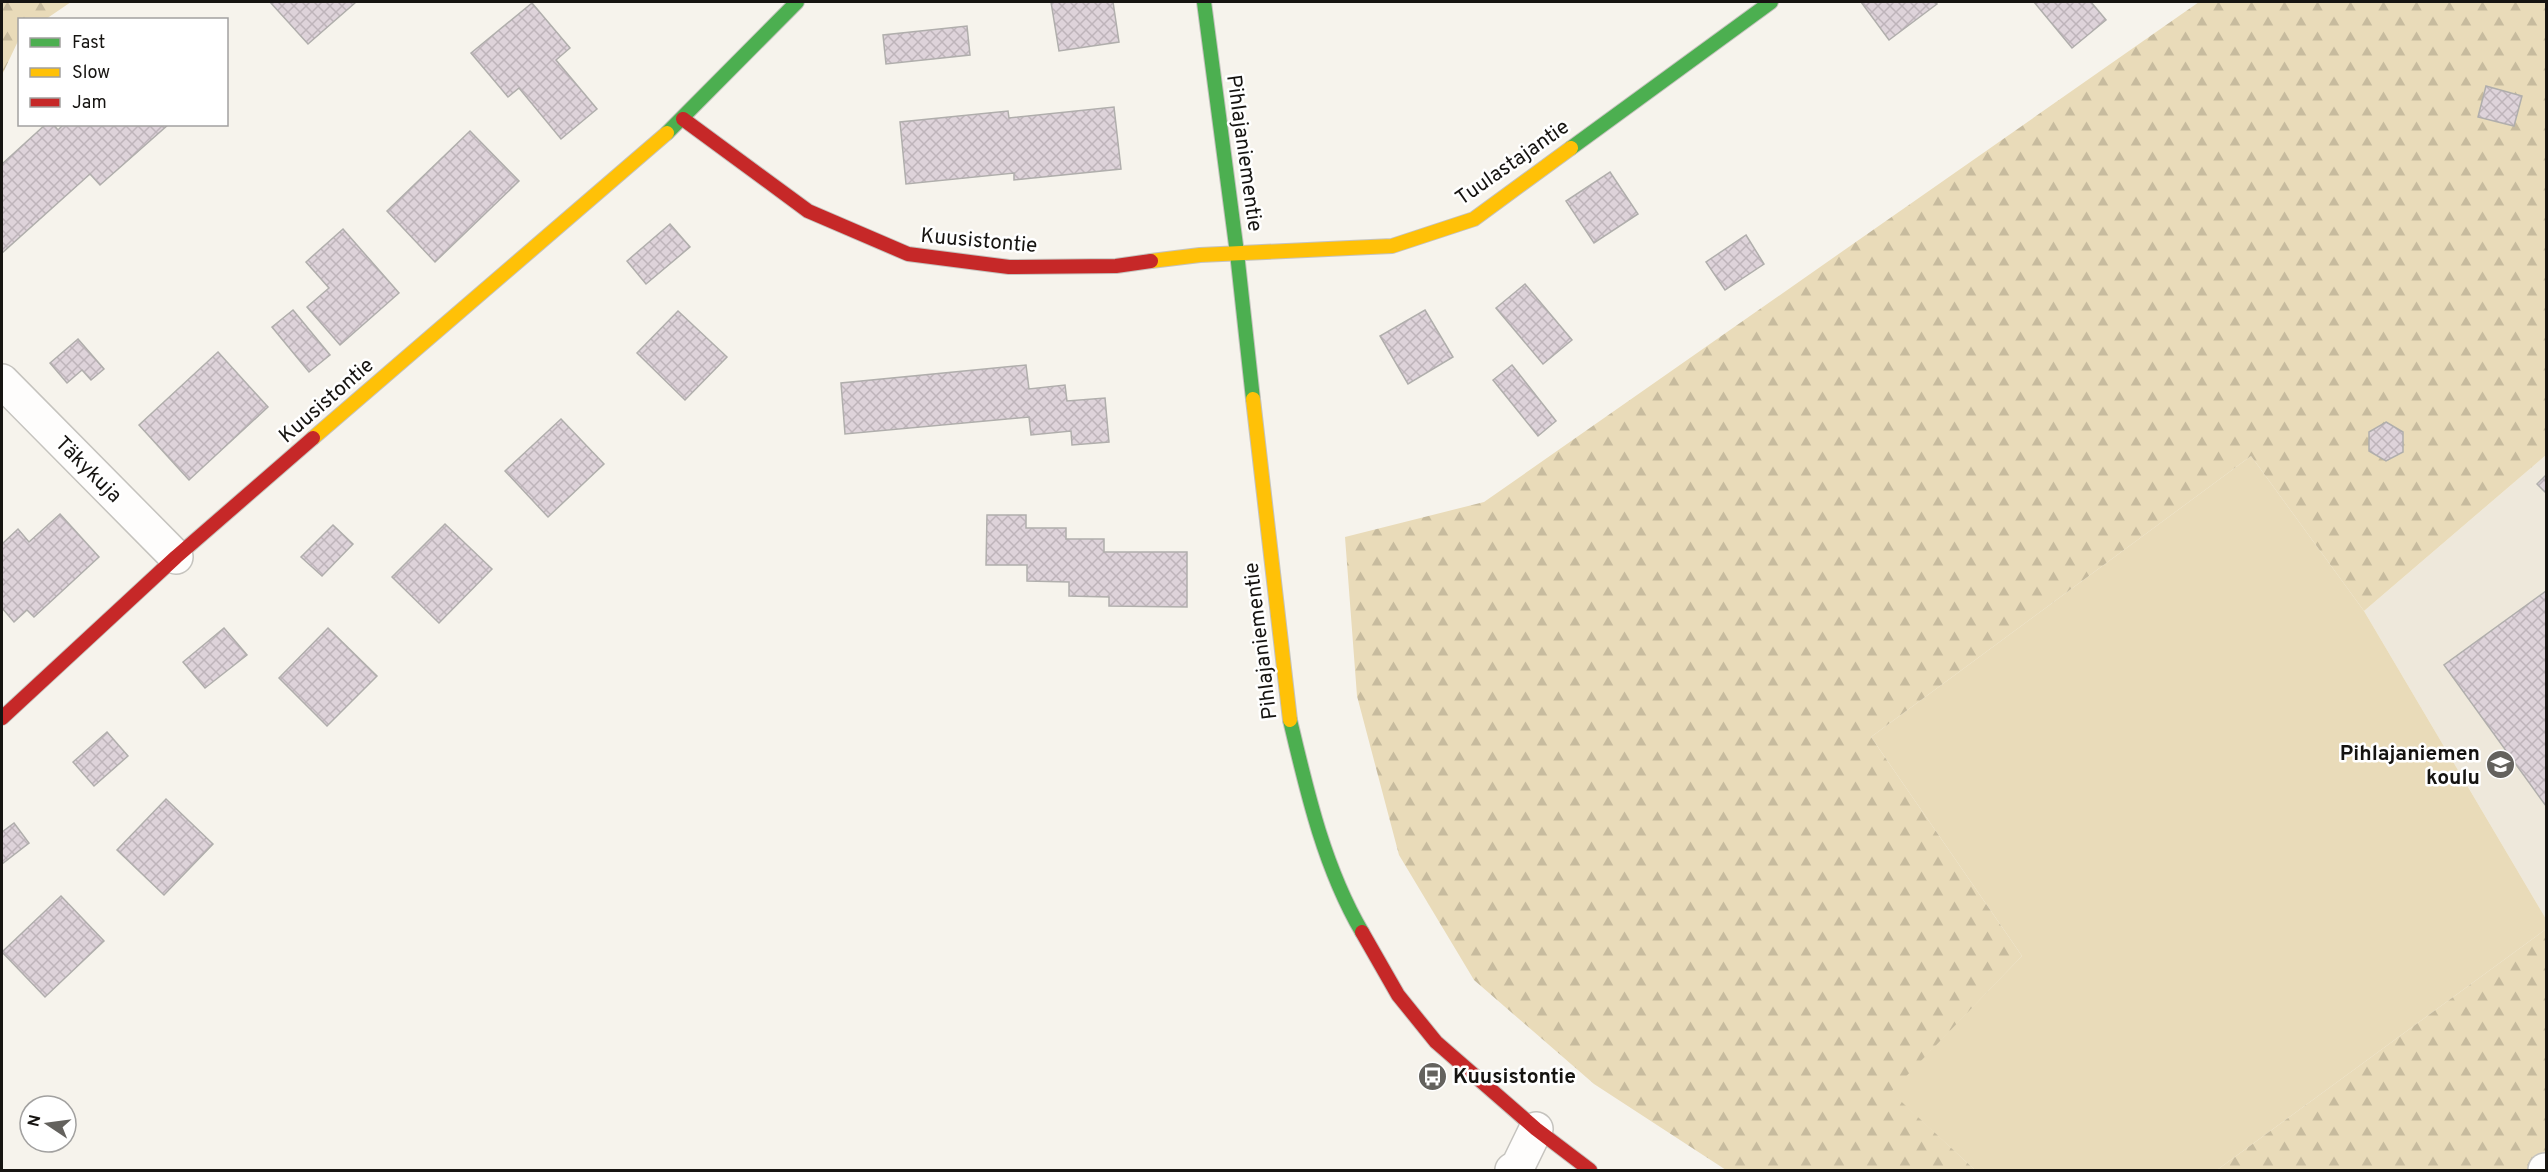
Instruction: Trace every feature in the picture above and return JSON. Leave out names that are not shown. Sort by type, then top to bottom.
[{"type":"street","name":"Kuusistontie","points":[[2,718],[176,557],[683,119],[797,2]]},
{"type":"street","name":"Pihlajaniementie","points":[[1204,2],[1238,253],[1288,711],[1299,767],[1323,846],[1358,926],[1398,995],[1436,1042],[1536,1129],[1590,1170]]},
{"type":"street","name":"Tuulastajantie","points":[[1238,253],[1392,246],[1474,219],[1771,2]]},
{"type":"street","name":"Kuusistontie","points":[[683,119],[808,211],[908,254],[1009,267],[1116,266],[1200,255],[1238,253]]},
{"type":"street","name":"Täkykuja","points":[[2,381],[176,557]]},
{"type":"street","points":[[1512,1170],[1518,1166],[1536,1129]]},
{"type":"shaded area","name":"Pihlajaniemen koulu","points":[[2546,455],[2546,919],[2364,611]]},
{"type":"green space","points":[[2,2],[71,2],[47,18],[18,18],[18,41],[2,75]]},
{"type":"green space","points":[[2199,2],[2546,2],[2546,455],[2364,611],[2251,456],[1871,737],[2022,956],[1891,1092],[1975,1170],[1726,1170],[1594,1084],[1474,980],[1399,855],[1357,696],[1345,537],[1484,502]]},
{"type":"green space","points":[[2251,456],[2364,611],[2546,919],[2546,929],[2217,1170],[1975,1170],[1890,1092],[2022,956],[1871,737]]},
{"type":"green space","points":[[2546,929],[2546,1170],[2217,1170]]},
{"type":"building","points":[[270,2],[356,2],[308,44]]},
{"type":"building","points":[[1051,2],[1113,2],[1119,42],[1059,51]]},
{"type":"building","points":[[1861,2],[1935,2],[1937,4],[1889,40]]},
{"type":"building","points":[[2034,2],[2091,2],[2106,20],[2072,48]]},
{"type":"building","points":[[532,3],[570,48],[556,60],[597,109],[561,139],[519,88],[508,97],[471,53]]},
{"type":"building","points":[[967,26],[970,55],[886,64],[883,35]]},
{"type":"building","points":[[2486,86],[2522,96],[2514,126],[2478,117]]},
{"type":"building","points":[[1114,107],[1121,169],[1014,180],[1014,173],[906,184],[900,122],[1008,111],[1009,118]]},
{"type":"building","points":[[44,126],[55,126],[58,130],[62,126],[167,126],[100,185],[90,174],[2,253],[2,164]]},
{"type":"building","points":[[470,131],[519,181],[435,262],[387,211]]},
{"type":"building","points":[[1610,172],[1638,214],[1594,243],[1566,201]]},
{"type":"building","points":[[670,224],[690,247],[646,284],[627,261]]},
{"type":"building","points":[[343,229],[399,293],[340,345],[307,307],[329,288],[306,262]]},
{"type":"building","points":[[1746,235],[1764,264],[1725,290],[1706,262]]},
{"type":"building","points":[[1525,284],[1572,340],[1543,364],[1496,308]]},
{"type":"building","points":[[293,310],[330,355],[309,372],[272,327]]},
{"type":"building","points":[[1425,310],[1453,357],[1408,384],[1380,336]]},
{"type":"building","points":[[678,311],[727,357],[685,400],[637,353]]},
{"type":"building","points":[[78,339],[104,369],[91,380],[82,370],[67,383],[50,363]]},
{"type":"building","points":[[218,352],[268,407],[189,480],[139,425]]},
{"type":"building","points":[[1026,365],[1029,389],[1065,385],[1067,401],[1105,398],[1109,442],[1072,445],[1071,431],[1031,435],[1029,417],[845,434],[841,383]]},
{"type":"building","points":[[1512,365],[1556,421],[1538,436],[1493,380]]},
{"type":"building","points":[[561,419],[604,464],[548,517],[505,471]]},
{"type":"building","points":[[2386,422],[2403,432],[2403,452],[2386,461],[2369,451],[2369,432]]},
{"type":"building","points":[[2546,475],[2546,493],[2537,484]]},
{"type":"building","points":[[60,514],[99,557],[34,617],[27,610],[14,622],[2,608],[2,544],[18,529],[29,542]]},
{"type":"building","points":[[987,515],[1026,515],[1026,528],[1066,528],[1066,539],[1104,539],[1104,552],[1187,552],[1187,607],[1109,606],[1109,597],[1069,596],[1069,582],[1027,581],[1027,565],[986,565]]},
{"type":"building","points":[[445,524],[492,569],[439,623],[392,577]]},
{"type":"building","points":[[333,525],[353,544],[322,576],[301,557]]},
{"type":"building","points":[[2546,591],[2546,806],[2444,665]]},
{"type":"building","points":[[224,628],[247,655],[205,688],[183,662]]},
{"type":"building","points":[[328,628],[377,676],[327,726],[279,678]]},
{"type":"building","points":[[107,732],[128,756],[94,786],[73,762]]},
{"type":"building","points":[[166,799],[213,844],[164,895],[117,850]]},
{"type":"building","points":[[14,823],[29,843],[2,864],[2,832]]},
{"type":"building","points":[[61,896],[104,941],[45,997],[2,952]]},
{"type":"traffic: fast","points":[[667,133],[797,2]]},
{"type":"traffic: fast","points":[[1204,2],[1237,253],[1253,399]]},
{"type":"traffic: fast","points":[[1571,148],[1771,2]]},
{"type":"traffic: fast","points":[[1290,720],[1318,829],[1337,882],[1362,932]]},
{"type":"traffic: slow","points":[[313,438],[667,133]]},
{"type":"traffic: slow","points":[[1151,261],[1200,255],[1392,246],[1474,219],[1571,148]]},
{"type":"traffic: slow","points":[[1253,399],[1290,720]]},
{"type":"traffic: jam","points":[[683,119],[808,211],[908,254],[1009,267],[1116,266],[1151,261]]},
{"type":"traffic: jam","points":[[2,718],[176,557],[313,438]]},
{"type":"traffic: jam","points":[[1362,932],[1398,995],[1436,1042],[1536,1129],[1590,1170]]},
{"type":"place","name":"Pihlajaniemen koulu","points":[[2501,765]]},
{"type":"place","name":"Kuusistontie","points":[[1432,1076]]}]
